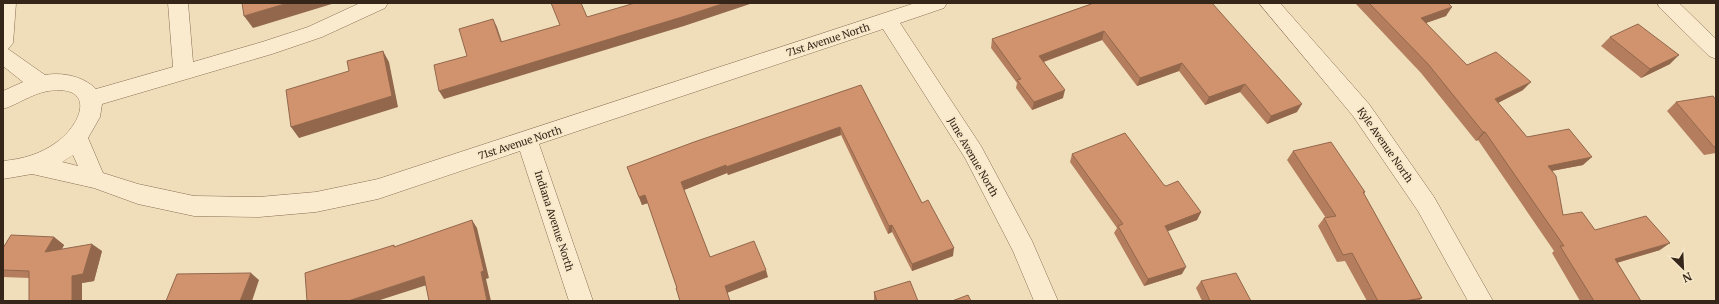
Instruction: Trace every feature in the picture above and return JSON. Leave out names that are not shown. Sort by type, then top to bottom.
[{"type":"street","points":[[3,43],[6,3]]},
{"type":"street","points":[[178,3],[184,72]]},
{"type":"street","name":"71st Avenue North","points":[[33,165],[94,179],[138,194],[194,206],[259,207],[316,202],[378,190],[937,3]]},
{"type":"street","name":"Kyle Avenue North","points":[[1270,3],[1361,110],[1426,204],[1481,301]]},
{"type":"street","points":[[1667,3],[1716,51]]},
{"type":"street","points":[[91,99],[265,49],[315,32],[374,4]]},
{"type":"street","name":"June Avenue North","points":[[888,20],[973,152],[1024,248],[1046,301]]},
{"type":"street","points":[[3,55],[41,84]]},
{"type":"street","points":[[3,101],[25,89],[41,84],[73,84],[84,90],[91,99],[92,111],[87,124],[65,149],[50,158],[33,165],[16,170],[3,170]]},
{"type":"street","points":[[77,137],[94,179]]},
{"type":"street","name":"Indiana Avenue North","points":[[527,140],[581,301]]},
{"type":"building","points":[[242,3],[288,3],[244,16]]},
{"type":"building","points":[[551,3],[581,3],[587,17],[635,3],[725,3],[439,91],[434,65],[467,56],[459,29],[493,19],[501,42],[560,25]]},
{"type":"building","points":[[1094,3],[1212,3],[1302,104],[1271,116],[1245,84],[1209,97],[1182,63],[1140,78],[1104,31],[1039,56],[1065,90],[1034,102],[1017,80],[1021,79],[992,39]]},
{"type":"building","points":[[1369,3],[1448,3],[1452,7],[1421,18],[1467,65],[1496,52],[1531,82],[1495,99],[1527,137],[1569,129],[1592,157],[1548,166],[1556,176],[1563,215],[1582,212],[1595,230],[1646,216],[1670,243],[1615,259],[1641,301],[1594,301],[1560,246],[1564,246],[1485,132],[1483,132],[1428,64]]},
{"type":"building","points":[[1638,24],[1679,55],[1650,69],[1610,37]]},
{"type":"building","points":[[383,51],[392,96],[291,127],[286,90],[349,71],[347,61]]},
{"type":"building","points":[[861,85],[922,203],[928,200],[954,248],[912,264],[892,225],[889,226],[840,127],[726,167],[726,165],[681,182],[710,257],[754,241],[766,270],[725,286],[730,301],[680,301],[677,288],[645,195],[639,197],[627,167],[694,142]]},
{"type":"building","points":[[1713,96],[1716,100],[1716,147],[1714,147],[1676,102]]},
{"type":"building","points":[[1125,133],[1164,185],[1166,186],[1178,181],[1201,212],[1165,226],[1186,267],[1148,279],[1118,226],[1123,224],[1072,154]]},
{"type":"building","points":[[1331,142],[1365,192],[1363,192],[1422,298],[1405,301],[1378,301],[1352,253],[1343,255],[1324,218],[1336,216],[1293,151]]},
{"type":"building","points":[[472,220],[484,271],[481,272],[487,301],[429,301],[424,276],[348,301],[307,301],[305,273],[394,245],[394,247]]},
{"type":"building","points":[[11,235],[54,237],[45,252],[92,244],[83,274],[72,276],[72,301],[29,301],[29,271],[3,270],[3,248]]},
{"type":"building","points":[[251,273],[240,301],[166,301],[177,274]]},
{"type":"building","points":[[1236,273],[1251,301],[1210,301],[1201,281]]},
{"type":"building","points":[[910,281],[918,301],[877,301],[874,292]]},
{"type":"building","points":[[968,295],[971,301],[952,301]]}]
